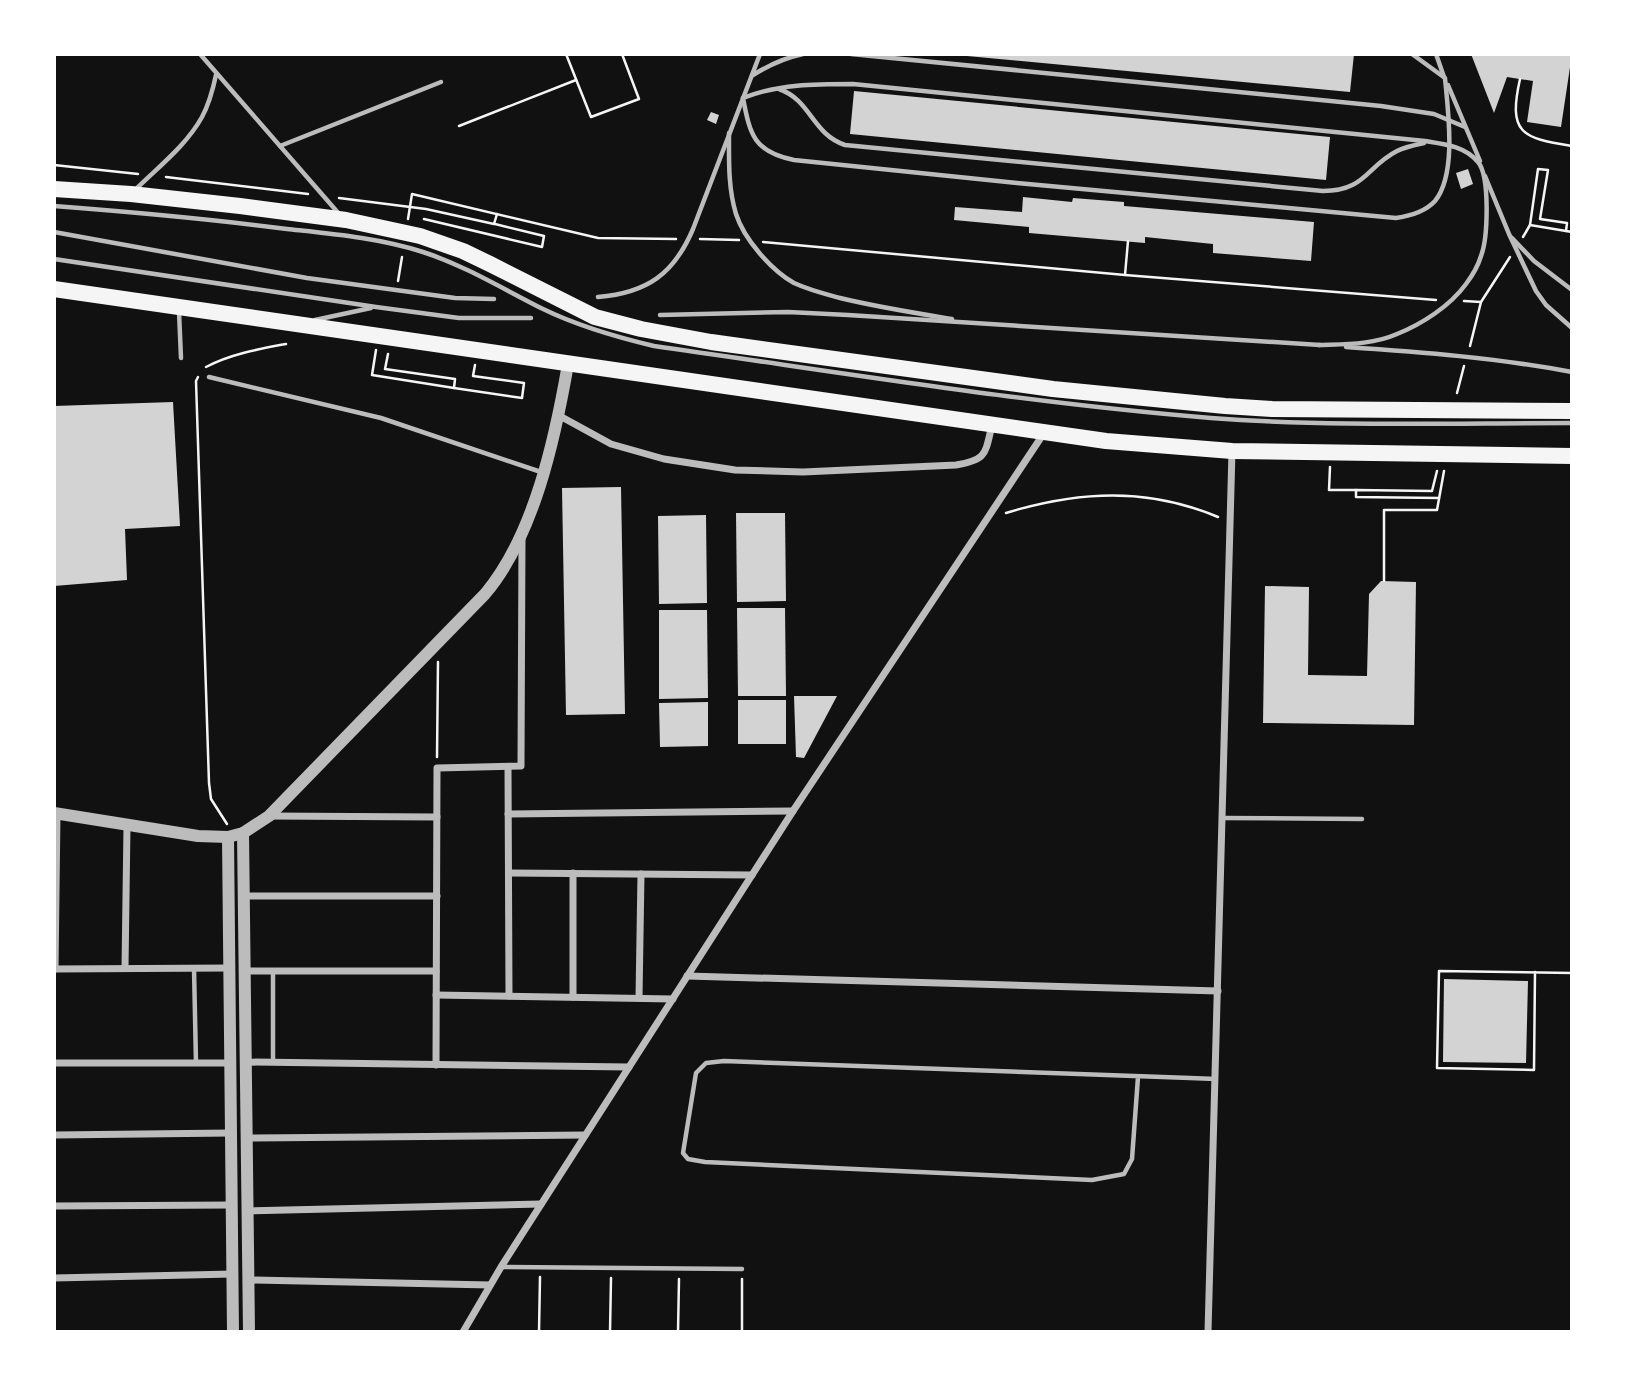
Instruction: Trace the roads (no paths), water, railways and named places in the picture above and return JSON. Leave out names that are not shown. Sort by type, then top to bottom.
[{"type":"highway","points":[[54,189],[240,206],[346,220],[420,236],[463,251],[595,317],[640,329],[711,342],[1054,389],[1225,406],[1272,409],[1572,411]]},
{"type":"highway","points":[[54,289],[1106,442],[1232,451],[1572,456]]},
{"type":"street","points":[[229,968],[55,969],[55,813],[198,836],[236,835],[269,816],[485,594],[506,566],[522,533],[543,472],[568,365]]},
{"type":"street","points":[[558,415],[611,444],[664,458],[735,470],[803,472],[971,463],[982,456],[992,425]]},
{"type":"street","points":[[463,1332],[501,1267],[793,811],[1044,433]]},
{"type":"street","points":[[1208,1332],[1232,451]]},
{"type":"street","points":[[436,1065],[437,768],[521,766],[522,533]]},
{"type":"street","points":[[508,766],[509,996]]},
{"type":"street","points":[[508,814],[793,811]]},
{"type":"street","points":[[269,816],[437,817]]},
{"type":"street","points":[[125,968],[127,826]]},
{"type":"street","points":[[236,835],[244,895],[249,1332]]},
{"type":"street","points":[[233,1332],[229,968],[236,835]]},
{"type":"street","points":[[509,873],[752,875]]},
{"type":"street","points":[[573,873],[573,997]]},
{"type":"street","points":[[639,998],[641,874]]},
{"type":"street","points":[[244,895],[437,896]]},
{"type":"street","points":[[245,971],[436,971]]},
{"type":"street","points":[[687,976],[1218,991]]},
{"type":"street","points":[[436,995],[673,999]]},
{"type":"street","points":[[246,1062],[629,1067]]},
{"type":"street","points":[[54,1063],[230,1063]]},
{"type":"street","points":[[54,1135],[231,1133]]},
{"type":"street","points":[[247,1138],[585,1135]]},
{"type":"street","points":[[247,1211],[541,1204]]},
{"type":"street","points":[[54,1206],[232,1205]]},
{"type":"street","points":[[54,1278],[233,1275]]},
{"type":"street","points":[[248,1280],[490,1285]]},
{"type":"lane","points":[[201,54],[346,220]]},
{"type":"lane","points":[[598,297],[641,288],[663,274],[686,245],[760,54]]},
{"type":"lane","points":[[752,75],[771,64],[803,54]]},
{"type":"lane","points":[[851,54],[1352,103],[1434,114],[1465,127]]},
{"type":"lane","points":[[743,98],[749,127],[763,149],[794,160],[1396,218],[1426,209],[1435,201],[1444,181],[1449,145],[1450,120],[1445,78],[1412,54]]},
{"type":"lane","points":[[1436,54],[1509,234],[1536,291],[1572,328]]},
{"type":"lane","points":[[131,194],[189,137],[202,117],[216,74]]},
{"type":"lane","points":[[280,146],[441,82]]},
{"type":"lane","points":[[743,98],[772,89],[853,84],[1435,142],[1465,151],[1481,165],[1487,208],[1485,243],[1478,265],[1461,290],[1419,323],[1387,338],[1364,343],[1318,345]]},
{"type":"lane","points":[[772,89],[784,91],[796,98],[825,135],[845,145],[1323,191],[1343,189],[1355,184],[1395,152],[1414,145],[1435,142]]},
{"type":"lane","points":[[729,133],[731,190],[737,216],[750,241],[767,262],[793,282],[817,292],[976,323]]},
{"type":"lane","points":[[54,206],[239,223],[391,244],[447,260],[545,310],[585,327],[654,346],[1127,411],[1331,423],[1572,423]]},
{"type":"lane","points":[[54,232],[307,278],[455,298],[494,299]]},
{"type":"lane","points":[[1509,234],[1534,261],[1572,290]]},
{"type":"lane","points":[[54,259],[459,318],[531,318]]},
{"type":"lane","points":[[179,307],[181,358]]},
{"type":"lane","points":[[293,324],[376,307]]},
{"type":"lane","points":[[660,315],[788,312],[976,323],[1318,345],[1525,363],[1572,372]]},
{"type":"lane","points":[[209,377],[381,418],[543,472]]},
{"type":"lane","points":[[1222,818],[1362,819]]},
{"type":"lane","points":[[194,968],[196,1063]]},
{"type":"lane","points":[[273,971],[273,1062]]},
{"type":"lane","points":[[1138,1077],[1132,1159],[1124,1174],[1092,1180],[705,1162],[688,1159],[683,1153],[696,1073],[706,1063],[724,1061],[1216,1079]]},
{"type":"lane","points":[[501,1267],[742,1269]]}]
